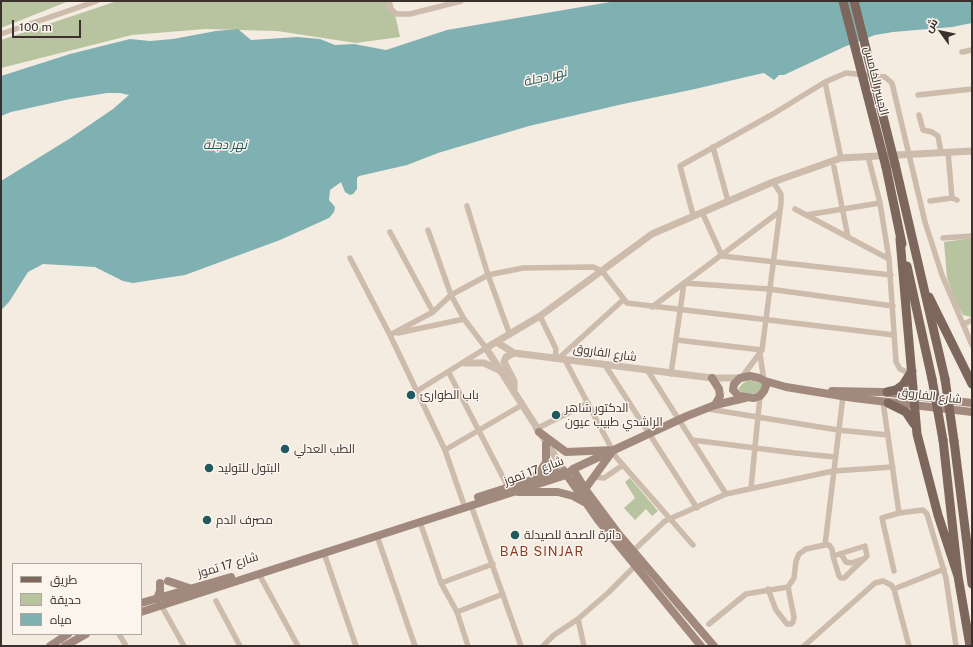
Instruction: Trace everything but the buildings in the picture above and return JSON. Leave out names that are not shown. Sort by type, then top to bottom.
[{"type":"main road","name":"الجسر الخامس","points":[[843,1],[890,166]]},
{"type":"main road","name":"الجسر الخامس","points":[[854,1],[890,166]]},
{"type":"main road","points":[[890,166],[900,239],[917,434]]},
{"type":"main road","points":[[890,166],[922,285],[945,379],[972,584]]},
{"type":"main road","points":[[900,239],[932,379],[943,440],[958,576],[970,646]]},
{"type":"main road","points":[[922,285],[972,384]]},
{"type":"main road","points":[[887,392],[900,388],[912,371]]},
{"type":"main road","points":[[741,377],[734,384],[733,390],[738,396],[745,398]]},
{"type":"main road","name":"شارع الفاروق","points":[[741,377],[756,377],[764,381],[786,387],[886,402],[914,401],[972,403]]},
{"type":"main road","points":[[712,378],[718,386],[720,392],[715,405]]},
{"type":"main road","points":[[760,396],[766,388],[764,381]]},
{"type":"main road","name":"شارع الفاروق","points":[[648,433],[715,405],[760,396],[786,387]]},
{"type":"main road","name":"شارع الفاروق","points":[[814,391],[887,392],[914,401],[972,412]]},
{"type":"main road","points":[[886,402],[910,415],[917,434],[938,515],[958,576]]},
{"type":"main road","points":[[538,430],[550,438],[563,450],[569,452],[594,449],[614,450]]},
{"type":"main road","name":"شارع 17 تموز","points":[[142,611],[190,588],[244,574],[565,472],[648,433]]},
{"type":"main road","points":[[529,480],[543,468],[546,459],[546,444]]},
{"type":"main road","points":[[585,489],[614,450]]},
{"type":"main road","points":[[573,469],[585,489],[616,532],[634,551],[711,645]]},
{"type":"main road","points":[[565,472],[590,506],[598,520],[636,565],[700,646]]},
{"type":"main road","name":"شارع 17 تموز","points":[[509,490],[529,480],[565,472]]},
{"type":"main road","points":[[509,490],[558,492],[578,498],[590,506]]},
{"type":"main road","name":"شارع 17 تموز","points":[[142,603],[159,602],[259,574],[420,522],[467,504]]},
{"type":"main road","points":[[968,552],[972,534]]},
{"type":"main road","points":[[159,602],[160,591],[164,582],[190,588]]},
{"type":"main road","points":[[50,646],[83,635]]},
{"type":"street","points":[[1,34],[97,1]]},
{"type":"street","points":[[388,1],[390,8],[396,14],[410,14],[461,1]]},
{"type":"street","points":[[962,52],[972,50]]},
{"type":"street","points":[[693,216],[680,166],[773,114],[825,82],[846,73],[885,77],[892,83],[925,222],[942,275],[972,345]]},
{"type":"street","points":[[825,82],[841,158]]},
{"type":"street","points":[[918,95],[972,89]]},
{"type":"street","points":[[919,115],[923,130],[932,132],[938,136],[945,152],[954,199],[930,201]]},
{"type":"street","points":[[713,147],[728,201]]},
{"type":"street","points":[[417,391],[449,373],[486,348],[540,316],[652,234],[702,212],[773,182],[841,158],[972,150]]},
{"type":"street","points":[[868,156],[880,203],[889,259],[897,366],[903,372],[912,371]]},
{"type":"street","points":[[834,167],[848,237]]},
{"type":"street","points":[[764,381],[761,352],[781,194],[773,182]]},
{"type":"street","points":[[806,215],[841,208],[880,203]]},
{"type":"street","points":[[468,206],[488,275],[510,335]]},
{"type":"street","points":[[795,209],[889,259]]},
{"type":"street","points":[[702,212],[722,256]]},
{"type":"street","points":[[652,307],[722,256],[778,212]]},
{"type":"street","points":[[428,230],[451,295],[464,319],[486,348],[565,472]]},
{"type":"street","points":[[390,232],[433,312]]},
{"type":"street","points":[[943,238],[972,236]]},
{"type":"street","points":[[722,256],[891,275]]},
{"type":"street","points":[[350,258],[390,335],[446,450],[492,564],[521,646]]},
{"type":"street","points":[[390,335],[433,312],[451,295],[488,275],[523,268],[593,267],[602,270],[627,304],[894,335]]},
{"type":"street","points":[[684,283],[769,289],[893,306]]},
{"type":"street","points":[[671,374],[684,283]]},
{"type":"street","points":[[559,359],[623,300]]},
{"type":"street","points":[[540,316],[556,349],[559,359],[588,403],[614,450],[616,457],[693,545]]},
{"type":"street","points":[[390,335],[464,319]]},
{"type":"street","points":[[964,324],[972,320]]},
{"type":"street","points":[[677,340],[761,352]]},
{"type":"street","points":[[498,342],[514,353]]},
{"type":"street","points":[[741,377],[761,352]]},
{"type":"street","points":[[514,353],[506,356],[504,362],[514,382],[514,392]]},
{"type":"street","name":"شارع الفاروق","points":[[514,353],[671,374],[712,378],[741,377]]},
{"type":"street","points":[[465,363],[484,363],[500,371]]},
{"type":"street","points":[[605,365],[697,508]]},
{"type":"street","points":[[648,371],[726,494]]},
{"type":"street","points":[[449,373],[509,490]]},
{"type":"street","points":[[751,488],[760,396]]},
{"type":"street","points":[[825,545],[843,396]]},
{"type":"street","points":[[886,402],[888,435],[899,513]]},
{"type":"street","points":[[538,430],[588,403]]},
{"type":"street","points":[[446,450],[522,405]]},
{"type":"street","points":[[706,408],[838,430],[888,435]]},
{"type":"street","points":[[692,440],[835,457]]},
{"type":"street","points":[[594,477],[604,478],[623,465]]},
{"type":"street","points":[[634,551],[665,521],[671,520],[726,494],[833,471],[893,467]]},
{"type":"street","points":[[894,571],[882,518],[899,513],[921,510],[928,514],[944,569],[951,606],[956,646]]},
{"type":"street","points":[[420,522],[441,583],[457,612],[468,646]]},
{"type":"street","points":[[377,536],[415,646]]},
{"type":"street","points":[[768,589],[776,610],[787,624],[791,624],[794,618],[788,587],[794,578],[796,561],[799,554],[806,549],[829,545],[832,549],[833,556],[839,576],[844,578],[867,556],[864,546],[833,556]]},
{"type":"street","points":[[324,553],[356,646]]},
{"type":"street","points":[[841,554],[846,562],[850,563],[865,558]]},
{"type":"street","points":[[441,583],[492,564]]},
{"type":"street","points":[[543,646],[554,635],[578,618],[609,592],[636,565]]},
{"type":"street","points":[[894,589],[944,569]]},
{"type":"street","points":[[259,574],[298,646]]},
{"type":"street","points":[[804,646],[875,583],[883,581],[891,585],[894,589],[909,646]]},
{"type":"street","points":[[709,624],[746,594],[768,589],[788,587]]},
{"type":"street","points":[[457,612],[503,594]]},
{"type":"street","points":[[216,601],[240,646]]},
{"type":"street","points":[[159,602],[184,646]]},
{"type":"street","points":[[578,618],[584,646]]},
{"type":"street","points":[[120,635],[126,646]]},
{"type":"green space","points":[[1,1],[69,1],[1,28]]},
{"type":"green space","points":[[117,1],[392,1],[400,37],[356,43],[277,31],[205,29],[132,35],[1,68],[1,40]]},
{"type":"green space","points":[[972,238],[971,317],[963,315],[956,303],[947,278],[944,242]]},
{"type":"green space","points":[[748,380],[762,383],[763,387],[758,393],[744,394],[739,390],[739,388]]},
{"type":"green space","points":[[630,478],[658,511],[652,516],[646,509],[635,520],[624,508],[635,498],[625,482]]},
{"type":"water","name":"نهر دجلة","points":[[616,1],[972,1],[972,23],[952,27],[875,35],[844,47],[784,75],[779,75],[774,80],[764,73],[623,104],[529,126],[438,153],[407,165],[359,176],[357,178],[357,189],[353,194],[350,195],[345,192],[341,182],[330,190],[329,200],[335,207],[334,212],[329,218],[280,240],[185,275],[133,283],[123,281],[95,267],[43,264],[28,272],[9,302],[1,310],[1,181],[69,139],[113,109],[129,95],[107,93],[70,99],[11,112],[1,116],[1,76],[70,54],[130,39],[150,41],[173,39],[216,31],[238,29],[251,40],[297,37],[320,39],[335,45],[354,44],[386,50],[447,30]]},
{"type":"place","name":"باب الطوارئ","points":[[411,395]]},
{"type":"place","name":"الدكتور شاهر الراشدي طبيب عيون","points":[[556,415]]},
{"type":"place","name":"الطب العدلي","points":[[285,449]]},
{"type":"place","name":"البتول للتوليد","points":[[209,468]]},
{"type":"place","name":"مصرف الدم","points":[[207,520]]},
{"type":"place","name":"دائرة الصحة للصيدلة","points":[[515,535]]},
{"type":"district","name":"BAB SINJAR","points":[[542,552]]}]
